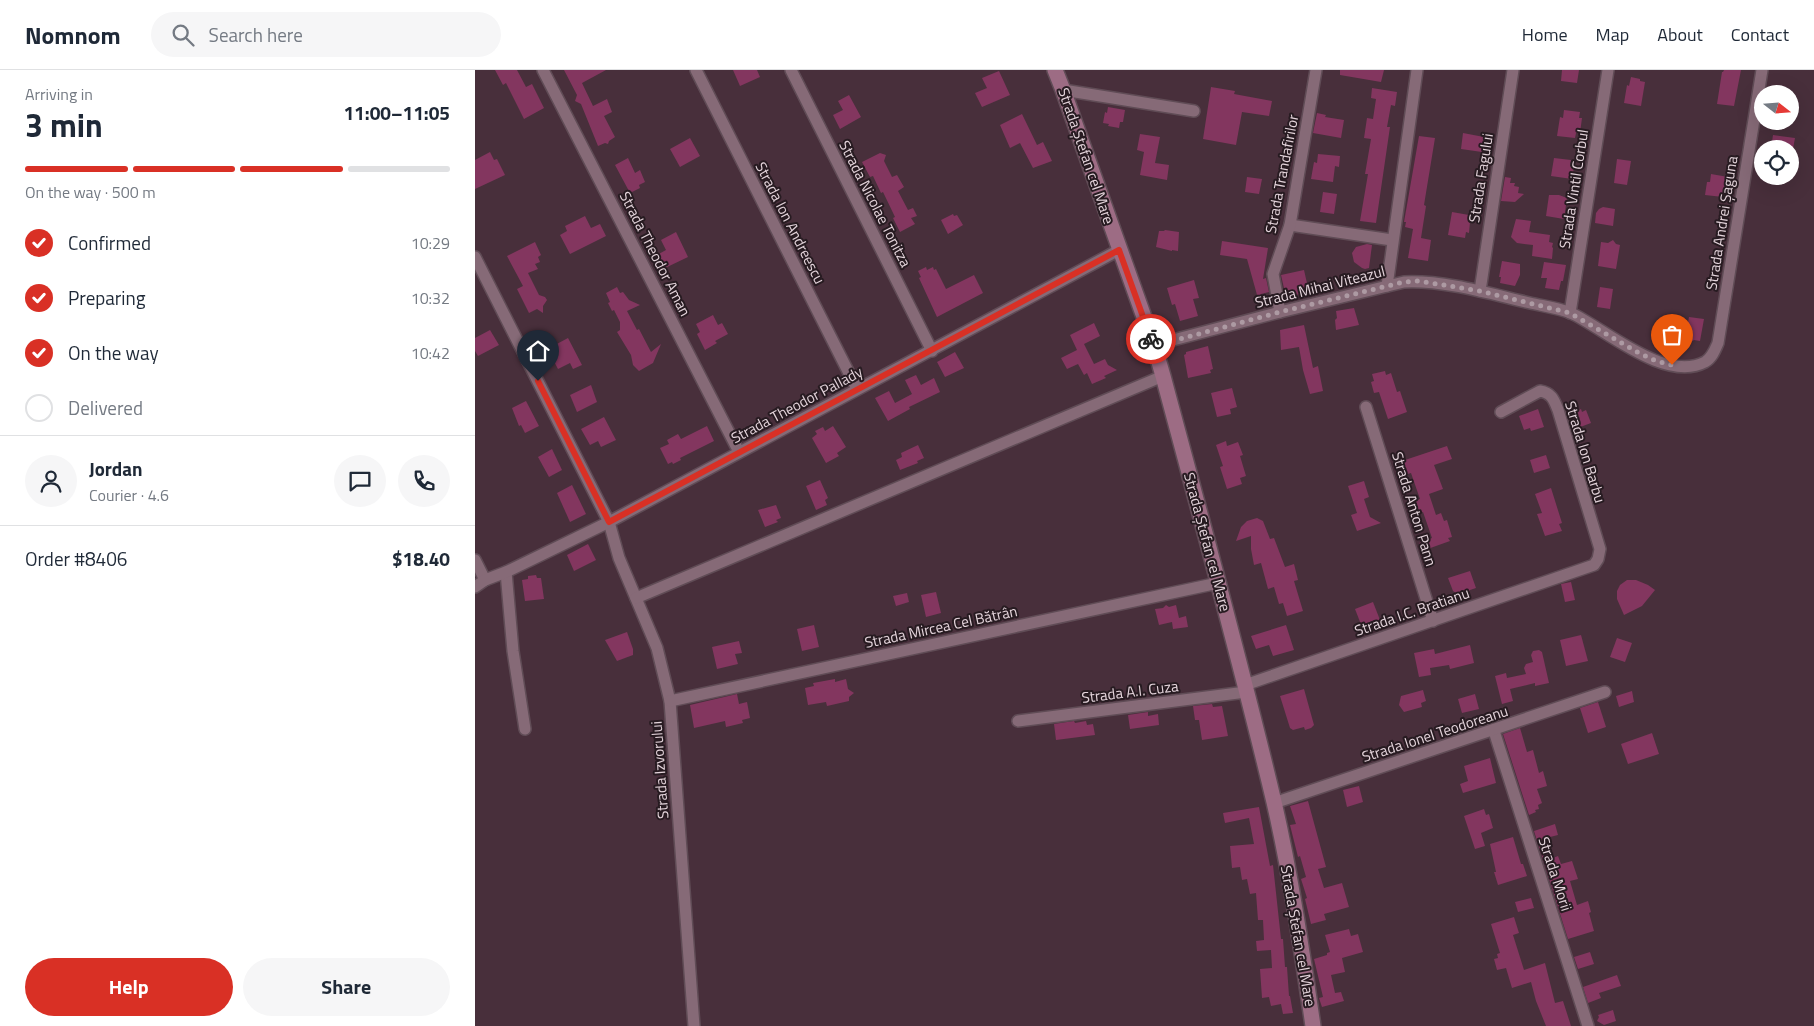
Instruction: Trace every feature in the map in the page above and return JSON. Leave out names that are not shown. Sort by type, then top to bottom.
[{"type":"street","name":"Strada Theodor Aman","points":[[543,70],[739,452]]},
{"type":"street","name":"Strada Ion Andreescu","points":[[696,70],[857,389]]},
{"type":"street","name":"Strada Nicolae Tonitza","points":[[791,70],[932,351]]},
{"type":"street","name":"Strada Ștefan cel Mare","points":[[1055,70],[1154,346],[1219,583],[1274,803],[1295,908],[1313,1026]]},
{"type":"street","name":"Strada Trandafirilor","points":[[1280,312],[1273,274],[1290,225],[1317,70]]},
{"type":"street","points":[[1387,286],[1417,70]]},
{"type":"street","name":"Strada Fagului","points":[[1480,291],[1513,70]]},
{"type":"street","name":"Strada Vintil Corbul","points":[[1570,313],[1608,70]]},
{"type":"street","name":"Strada Andrei Șaguna","points":[[1691,366],[1706,361],[1713,354],[1718,343],[1762,70]]},
{"type":"street","points":[[1063,90],[1194,112]]},
{"type":"street","points":[[1290,225],[1392,240]]},
{"type":"street","name":"Strada Theodor Pallady","points":[[475,587],[485,580],[507,572],[609,522],[1119,250]]},
{"type":"street","name":"Strada Izvorului","points":[[475,257],[609,522],[619,558],[657,648],[670,701],[693,1026]]},
{"type":"street","name":"Strada Mihai Viteazul","points":[[1154,346],[1280,312],[1404,282],[1419,281],[1480,291],[1570,313],[1611,338],[1656,361],[1672,365],[1691,366]]},
{"type":"street","points":[[636,598],[1163,376]]},
{"type":"street","name":"Strada Ion Barbu","points":[[1501,412],[1540,391],[1552,396],[1558,410],[1600,549],[1598,560],[1588,568]]},
{"type":"street","name":"Strada Anton Pann","points":[[1367,406],[1433,621]]},
{"type":"street","points":[[475,560],[485,580]]},
{"type":"street","name":"Strada I.C. Bratianu","points":[[1246,689],[1433,621],[1588,568]]},
{"type":"street","points":[[507,572],[513,651],[525,729]]},
{"type":"street","name":"Strada Mircea Cel Bătrân","points":[[670,701],[1219,583]]},
{"type":"street","name":"Strada A.I. Cuza","points":[[1018,721],[1246,689]]},
{"type":"street","name":"Strada Ionel Teodoreanu","points":[[1274,803],[1494,731],[1605,692]]},
{"type":"street","name":"Strada Morii","points":[[1494,731],[1588,1026]]},
{"type":"building","points":[[495,70],[517,70],[526,87],[532,84],[544,108],[524,119],[506,83],[503,85]]},
{"type":"building","points":[[564,70],[606,70],[582,83],[593,106],[607,99],[612,112],[604,116],[615,137],[608,144],[605,143],[598,146],[581,104],[575,101],[577,95]]},
{"type":"building","points":[[733,70],[757,70],[760,77],[740,86]]},
{"type":"building","points":[[1340,70],[1384,70],[1381,82],[1340,75]]},
{"type":"building","points":[[1562,70],[1579,70],[1577,83],[1561,81]]},
{"type":"building","points":[[1724,70],[1741,70],[1734,106],[1717,104],[1722,72]]},
{"type":"building","points":[[999,71],[1010,95],[982,107],[975,93],[987,88],[982,78]]},
{"type":"building","points":[[1631,77],[1645,82],[1641,106],[1624,103],[1627,85],[1629,86]]},
{"type":"building","points":[[1211,87],[1235,91],[1234,94],[1272,101],[1269,116],[1242,112],[1236,145],[1203,139]]},
{"type":"building","points":[[1372,88],[1397,92],[1395,106],[1391,105],[1387,127],[1390,127],[1376,223],[1360,221],[1368,174],[1365,174],[1371,139],[1364,138],[1367,118],[1373,119],[1376,99],[1371,98]]},
{"type":"building","points":[[849,95],[861,117],[840,129],[833,115],[843,110],[838,101]]},
{"type":"building","points":[[1108,107],[1125,110],[1123,122],[1120,122],[1119,128],[1103,123]]},
{"type":"building","points":[[1564,110],[1580,112],[1579,118],[1582,118],[1580,133],[1576,133],[1575,138],[1557,136],[1560,117],[1563,118]]},
{"type":"building","points":[[1317,113],[1326,115],[1325,117],[1344,120],[1341,138],[1313,133]]},
{"type":"building","points":[[1022,114],[1037,145],[1043,142],[1052,161],[1033,168],[1020,143],[1010,148],[1000,125]]},
{"type":"building","points":[[1463,133],[1484,137],[1482,152],[1461,149]]},
{"type":"building","points":[[1140,134],[1160,137],[1155,163],[1169,165],[1167,180],[1140,175],[1144,152],[1137,150]]},
{"type":"building","points":[[1773,135],[1795,138],[1795,140],[1772,140]]},
{"type":"building","points":[[1419,136],[1435,138],[1424,205],[1426,206],[1421,238],[1431,240],[1428,261],[1408,258],[1413,229],[1405,227],[1406,222],[1404,222]]},
{"type":"building","points":[[690,138],[700,156],[680,167],[670,149]]},
{"type":"building","points":[[490,152],[494,160],[497,159],[505,175],[475,189],[475,160]]},
{"type":"building","points":[[880,153],[886,155],[884,161],[892,177],[897,175],[904,187],[898,191],[908,210],[913,208],[917,216],[911,218],[915,224],[900,232],[883,192],[881,193],[873,176],[870,177],[862,162]]},
{"type":"building","points":[[1318,154],[1340,156],[1339,167],[1335,166],[1333,182],[1311,179],[1314,162],[1317,163]]},
{"type":"building","points":[[628,158],[635,173],[640,170],[645,182],[639,185],[640,188],[630,193],[615,165]]},
{"type":"building","points":[[1554,158],[1571,160],[1570,166],[1574,167],[1572,179],[1551,176]]},
{"type":"building","points":[[1617,159],[1631,161],[1627,185],[1614,183]]},
{"type":"building","points":[[1711,174],[1728,177],[1723,197],[1705,195],[1707,182],[1710,182]]},
{"type":"building","points":[[1247,177],[1262,179],[1259,194],[1245,192]]},
{"type":"building","points":[[1505,177],[1511,178],[1510,183],[1515,183],[1514,186],[1519,187],[1518,193],[1524,194],[1515,202],[1501,201]]},
{"type":"building","points":[[1323,192],[1337,194],[1334,214],[1320,212]]},
{"type":"building","points":[[1549,195],[1559,195],[1567,198],[1564,219],[1546,216]]},
{"type":"building","points":[[1603,207],[1615,209],[1613,226],[1595,223],[1596,213]]},
{"type":"building","points":[[1452,212],[1469,215],[1469,233],[1466,232],[1465,238],[1448,235]]},
{"type":"building","points":[[953,214],[954,216],[957,215],[963,225],[948,234],[941,220]]},
{"type":"building","points":[[585,216],[591,228],[600,224],[606,236],[570,254],[560,235],[567,231],[565,226]]},
{"type":"building","points":[[1516,219],[1531,221],[1529,232],[1550,235],[1549,242],[1553,243],[1552,259],[1532,256],[1533,245],[1517,243],[1511,237]]},
{"type":"building","points":[[1159,231],[1179,232],[1178,251],[1156,247]]},
{"type":"building","points":[[676,232],[688,257],[663,269],[657,255],[666,250],[661,240]]},
{"type":"building","points":[[1613,240],[1616,244],[1620,245],[1616,269],[1598,266],[1601,242],[1608,243]]},
{"type":"building","points":[[1222,241],[1268,248],[1263,279],[1266,278],[1269,292],[1261,294],[1259,302],[1247,259],[1220,255]]},
{"type":"building","points":[[535,242],[541,255],[538,257],[540,262],[535,264],[538,269],[528,273],[539,295],[547,300],[543,306],[543,313],[537,309],[529,313],[517,289],[523,286],[507,256]]},
{"type":"building","points":[[1367,244],[1372,245],[1369,268],[1365,269],[1354,262],[1352,253],[1356,247]]},
{"type":"building","points":[[1502,261],[1520,264],[1520,275],[1515,286],[1500,283],[1501,277],[1499,277]]},
{"type":"building","points":[[1544,262],[1566,265],[1559,290],[1545,288],[1547,278],[1541,278]]},
{"type":"building","points":[[926,267],[927,270],[933,267],[934,270],[936,269],[946,289],[974,275],[983,293],[937,317],[919,278],[921,277],[918,271]]},
{"type":"building","points":[[1304,270],[1309,292],[1286,297],[1281,275]]},
{"type":"building","points":[[1194,280],[1199,298],[1193,299],[1198,316],[1180,321],[1175,304],[1172,305],[1167,288]]},
{"type":"building","points":[[617,287],[620,293],[623,292],[629,300],[640,305],[627,311],[651,352],[661,344],[653,363],[639,371],[633,365],[631,355],[617,332],[620,330],[620,322],[608,303],[610,302],[606,293]]},
{"type":"building","points":[[1600,287],[1613,289],[1610,309],[1597,307]]},
{"type":"building","points":[[1354,308],[1359,325],[1336,330],[1336,311]]},
{"type":"building","points":[[713,315],[718,325],[722,323],[728,334],[715,341],[717,343],[705,350],[697,334],[700,332],[696,324]]},
{"type":"building","points":[[1689,317],[1704,319],[1700,341],[1694,340],[1691,342],[1685,338]]},
{"type":"building","points":[[1094,323],[1100,336],[1084,344],[1094,364],[1105,359],[1108,365],[1117,370],[1104,376],[1106,378],[1092,384],[1087,373],[1084,375],[1078,364],[1067,369],[1061,358],[1077,350],[1070,335]]},
{"type":"building","points":[[1304,325],[1313,368],[1318,366],[1323,391],[1310,394],[1299,347],[1281,350],[1280,330]]},
{"type":"building","points":[[490,330],[499,345],[478,356],[475,351],[475,338]]},
{"type":"building","points":[[568,338],[582,365],[573,369],[570,363],[558,369],[549,352],[555,349],[553,346]]},
{"type":"building","points":[[1208,346],[1213,369],[1210,370],[1211,373],[1188,378],[1184,355],[1186,352]]},
{"type":"building","points":[[955,352],[964,368],[945,377],[937,362]]},
{"type":"building","points":[[1385,371],[1386,375],[1391,373],[1397,392],[1400,391],[1407,412],[1388,419],[1379,392],[1374,393],[1371,382],[1374,381],[1372,374]]},
{"type":"building","points":[[916,375],[921,385],[934,378],[940,392],[909,407],[910,409],[888,421],[875,398],[889,391],[895,403],[912,394],[905,380]]},
{"type":"building","points":[[591,385],[597,402],[577,412],[570,395]]},
{"type":"building","points":[[1232,388],[1237,407],[1230,409],[1231,414],[1217,417],[1211,393]]},
{"type":"building","points":[[526,401],[539,426],[525,433],[521,425],[519,426],[512,408]]},
{"type":"building","points":[[1538,409],[1544,427],[1531,431],[1530,428],[1524,430],[1519,416]]},
{"type":"building","points":[[1581,409],[1582,412],[1586,410],[1591,423],[1575,429],[1569,414]]},
{"type":"building","points":[[604,417],[616,440],[601,447],[598,441],[590,445],[581,429]]},
{"type":"building","points":[[707,426],[714,441],[680,458],[681,460],[673,464],[672,462],[668,464],[660,448],[669,444],[667,440],[678,434],[681,439]]},
{"type":"building","points":[[833,426],[846,447],[837,453],[839,456],[826,463],[812,438],[817,434],[815,431],[823,427],[825,431]]},
{"type":"building","points":[[1226,441],[1227,446],[1238,442],[1243,455],[1240,456],[1246,476],[1240,478],[1242,484],[1227,489],[1220,467],[1223,466],[1216,445]]},
{"type":"building","points":[[918,445],[924,458],[917,461],[918,463],[900,470],[896,460],[902,457],[901,453]]},
{"type":"building","points":[[1447,446],[1452,459],[1434,465],[1443,489],[1429,494],[1436,515],[1441,513],[1444,521],[1447,520],[1452,537],[1448,538],[1450,541],[1422,551],[1419,543],[1432,538],[1423,512],[1417,513],[1413,501],[1420,499],[1411,473],[1404,475],[1399,462]]},
{"type":"building","points":[[552,449],[562,470],[549,477],[538,457]]},
{"type":"building","points":[[1546,455],[1550,468],[1534,473],[1530,460]]},
{"type":"building","points":[[820,480],[828,498],[825,500],[827,505],[816,510],[806,486]]},
{"type":"building","points":[[1364,481],[1369,497],[1364,499],[1370,517],[1381,523],[1357,531],[1351,515],[1357,513],[1348,486]]},
{"type":"building","points":[[572,485],[586,514],[570,522],[557,493]]},
{"type":"building","points":[[1551,488],[1562,523],[1559,524],[1562,531],[1545,536],[1537,514],[1542,513],[1535,494]]},
{"type":"building","points":[[776,505],[781,518],[776,520],[778,522],[765,527],[758,510]]},
{"type":"building","points":[[1257,518],[1263,521],[1270,539],[1274,538],[1285,567],[1294,564],[1298,580],[1294,581],[1303,611],[1287,616],[1283,603],[1279,604],[1274,587],[1268,589],[1261,563],[1254,565],[1251,536],[1236,541],[1241,527],[1247,521]]},
{"type":"building","points":[[588,544],[596,560],[574,571],[567,555]]},
{"type":"building","points":[[1470,571],[1476,588],[1470,590],[1467,595],[1458,594],[1453,591],[1448,578]]},
{"type":"building","points":[[536,575],[537,578],[541,578],[544,599],[525,601],[522,580],[528,579],[528,576]]},
{"type":"building","points":[[1627,580],[1636,580],[1655,590],[1642,606],[1624,615],[1617,599],[1617,591],[1620,585]]},
{"type":"building","points":[[1571,582],[1575,600],[1565,602],[1561,584]]},
{"type":"building","points":[[936,592],[941,613],[926,617],[921,595]]},
{"type":"building","points":[[907,593],[909,602],[896,606],[893,596]]},
{"type":"building","points":[[1373,602],[1380,620],[1362,627],[1355,609]]},
{"type":"building","points":[[1166,605],[1169,607],[1176,605],[1179,618],[1186,616],[1188,627],[1173,629],[1172,622],[1159,625],[1155,609],[1163,608]]},
{"type":"building","points":[[814,625],[819,647],[802,651],[797,629]]},
{"type":"building","points":[[1286,625],[1294,650],[1273,656],[1269,645],[1256,649],[1251,636]]},
{"type":"building","points":[[627,632],[633,649],[633,655],[617,661],[605,640]]},
{"type":"building","points":[[1581,635],[1588,661],[1566,666],[1560,640]]},
{"type":"building","points":[[1617,638],[1632,643],[1625,662],[1610,657]]},
{"type":"building","points":[[739,641],[742,653],[735,654],[738,664],[717,669],[712,647]]},
{"type":"building","points":[[1470,645],[1474,663],[1450,669],[1449,665],[1430,668],[1431,675],[1419,677],[1414,653],[1434,649],[1435,654]]},
{"type":"building","points":[[1539,650],[1542,652],[1549,683],[1535,686],[1535,683],[1510,689],[1513,701],[1502,704],[1495,676],[1506,673],[1507,678],[1526,674],[1524,668],[1526,664],[1533,662],[1531,655],[1533,651]]},
{"type":"building","points":[[835,679],[835,682],[846,679],[848,689],[854,693],[849,697],[849,701],[827,706],[826,702],[808,705],[805,688],[814,686],[813,683]]},
{"type":"building","points":[[1304,689],[1314,725],[1305,730],[1304,727],[1293,730],[1290,728],[1280,696]]},
{"type":"building","points":[[1423,690],[1426,701],[1421,703],[1422,707],[1404,712],[1399,705],[1401,696]]},
{"type":"building","points":[[1632,691],[1634,702],[1619,707],[1616,696]]},
{"type":"building","points":[[737,694],[739,704],[747,702],[750,718],[742,720],[743,723],[726,727],[725,721],[694,728],[690,705]]},
{"type":"building","points":[[1475,694],[1479,709],[1462,713],[1458,699]]},
{"type":"building","points":[[1598,702],[1606,727],[1588,733],[1580,708]]},
{"type":"building","points":[[1212,704],[1213,707],[1222,706],[1228,736],[1202,740],[1199,720],[1195,720],[1193,706]]},
{"type":"building","points":[[1148,712],[1148,716],[1158,714],[1159,725],[1130,729],[1128,715]]},
{"type":"building","points":[[1074,721],[1075,723],[1086,721],[1087,725],[1093,724],[1095,735],[1056,740],[1054,724]]},
{"type":"building","points":[[1520,728],[1527,752],[1533,750],[1539,773],[1543,771],[1547,786],[1537,789],[1542,803],[1538,805],[1539,809],[1535,810],[1536,812],[1529,815],[1503,734]]},
{"type":"building","points":[[1652,733],[1659,754],[1628,764],[1621,744]]},
{"type":"building","points":[[1490,758],[1496,783],[1463,793],[1460,784],[1468,781],[1464,766]]},
{"type":"building","points":[[1359,786],[1363,802],[1347,807],[1343,790]]},
{"type":"building","points":[[1308,801],[1326,867],[1318,869],[1324,888],[1342,883],[1349,907],[1324,914],[1326,920],[1311,924],[1305,899],[1307,898],[1301,879],[1306,877],[1300,856],[1298,857],[1290,825],[1296,824],[1290,806]]},
{"type":"building","points":[[1259,807],[1270,866],[1273,865],[1281,939],[1283,939],[1285,967],[1287,967],[1289,996],[1293,1013],[1283,1014],[1281,1004],[1271,1006],[1269,997],[1262,998],[1260,969],[1272,968],[1271,950],[1257,951],[1256,941],[1264,940],[1263,920],[1258,920],[1256,893],[1250,894],[1247,879],[1242,880],[1240,867],[1232,868],[1230,846],[1254,844],[1249,818],[1225,823],[1223,813]]},
{"type":"building","points":[[1484,809],[1486,815],[1489,814],[1493,828],[1481,833],[1485,846],[1475,849],[1464,816]]},
{"type":"building","points":[[1555,824],[1558,835],[1546,838],[1553,858],[1558,856],[1561,864],[1572,861],[1578,879],[1570,881],[1577,905],[1588,901],[1594,931],[1568,939],[1534,831]]},
{"type":"building","points":[[1513,837],[1521,864],[1523,864],[1527,876],[1498,885],[1490,844]]},
{"type":"building","points":[[1531,898],[1534,908],[1518,912],[1515,902]]},
{"type":"building","points":[[1514,917],[1519,933],[1513,935],[1524,970],[1545,963],[1555,1003],[1563,1001],[1571,1026],[1546,1026],[1531,982],[1512,988],[1506,968],[1497,970],[1494,959],[1498,958],[1497,954],[1500,953],[1491,924]]},
{"type":"building","points":[[1349,929],[1351,936],[1358,934],[1363,952],[1342,958],[1345,972],[1331,975],[1335,993],[1341,992],[1344,1001],[1322,1007],[1319,998],[1323,997],[1314,959],[1327,955],[1330,952],[1325,935]]},
{"type":"building","points":[[1590,952],[1594,964],[1578,969],[1574,957]]},
{"type":"building","points":[[1617,975],[1621,986],[1599,993],[1601,998],[1588,1003],[1583,987]]},
{"type":"building","points":[[1613,1010],[1616,1021],[1604,1025],[1597,1021],[1598,1015]]},
{"type":"way so far","points":[[1151,339],[1154,346],[1280,312],[1404,282],[1419,281],[1480,291],[1570,313],[1637,352],[1656,361],[1672,365]]},
{"type":"route","points":[[538,381],[609,522],[1119,250],[1151,339]]}]
